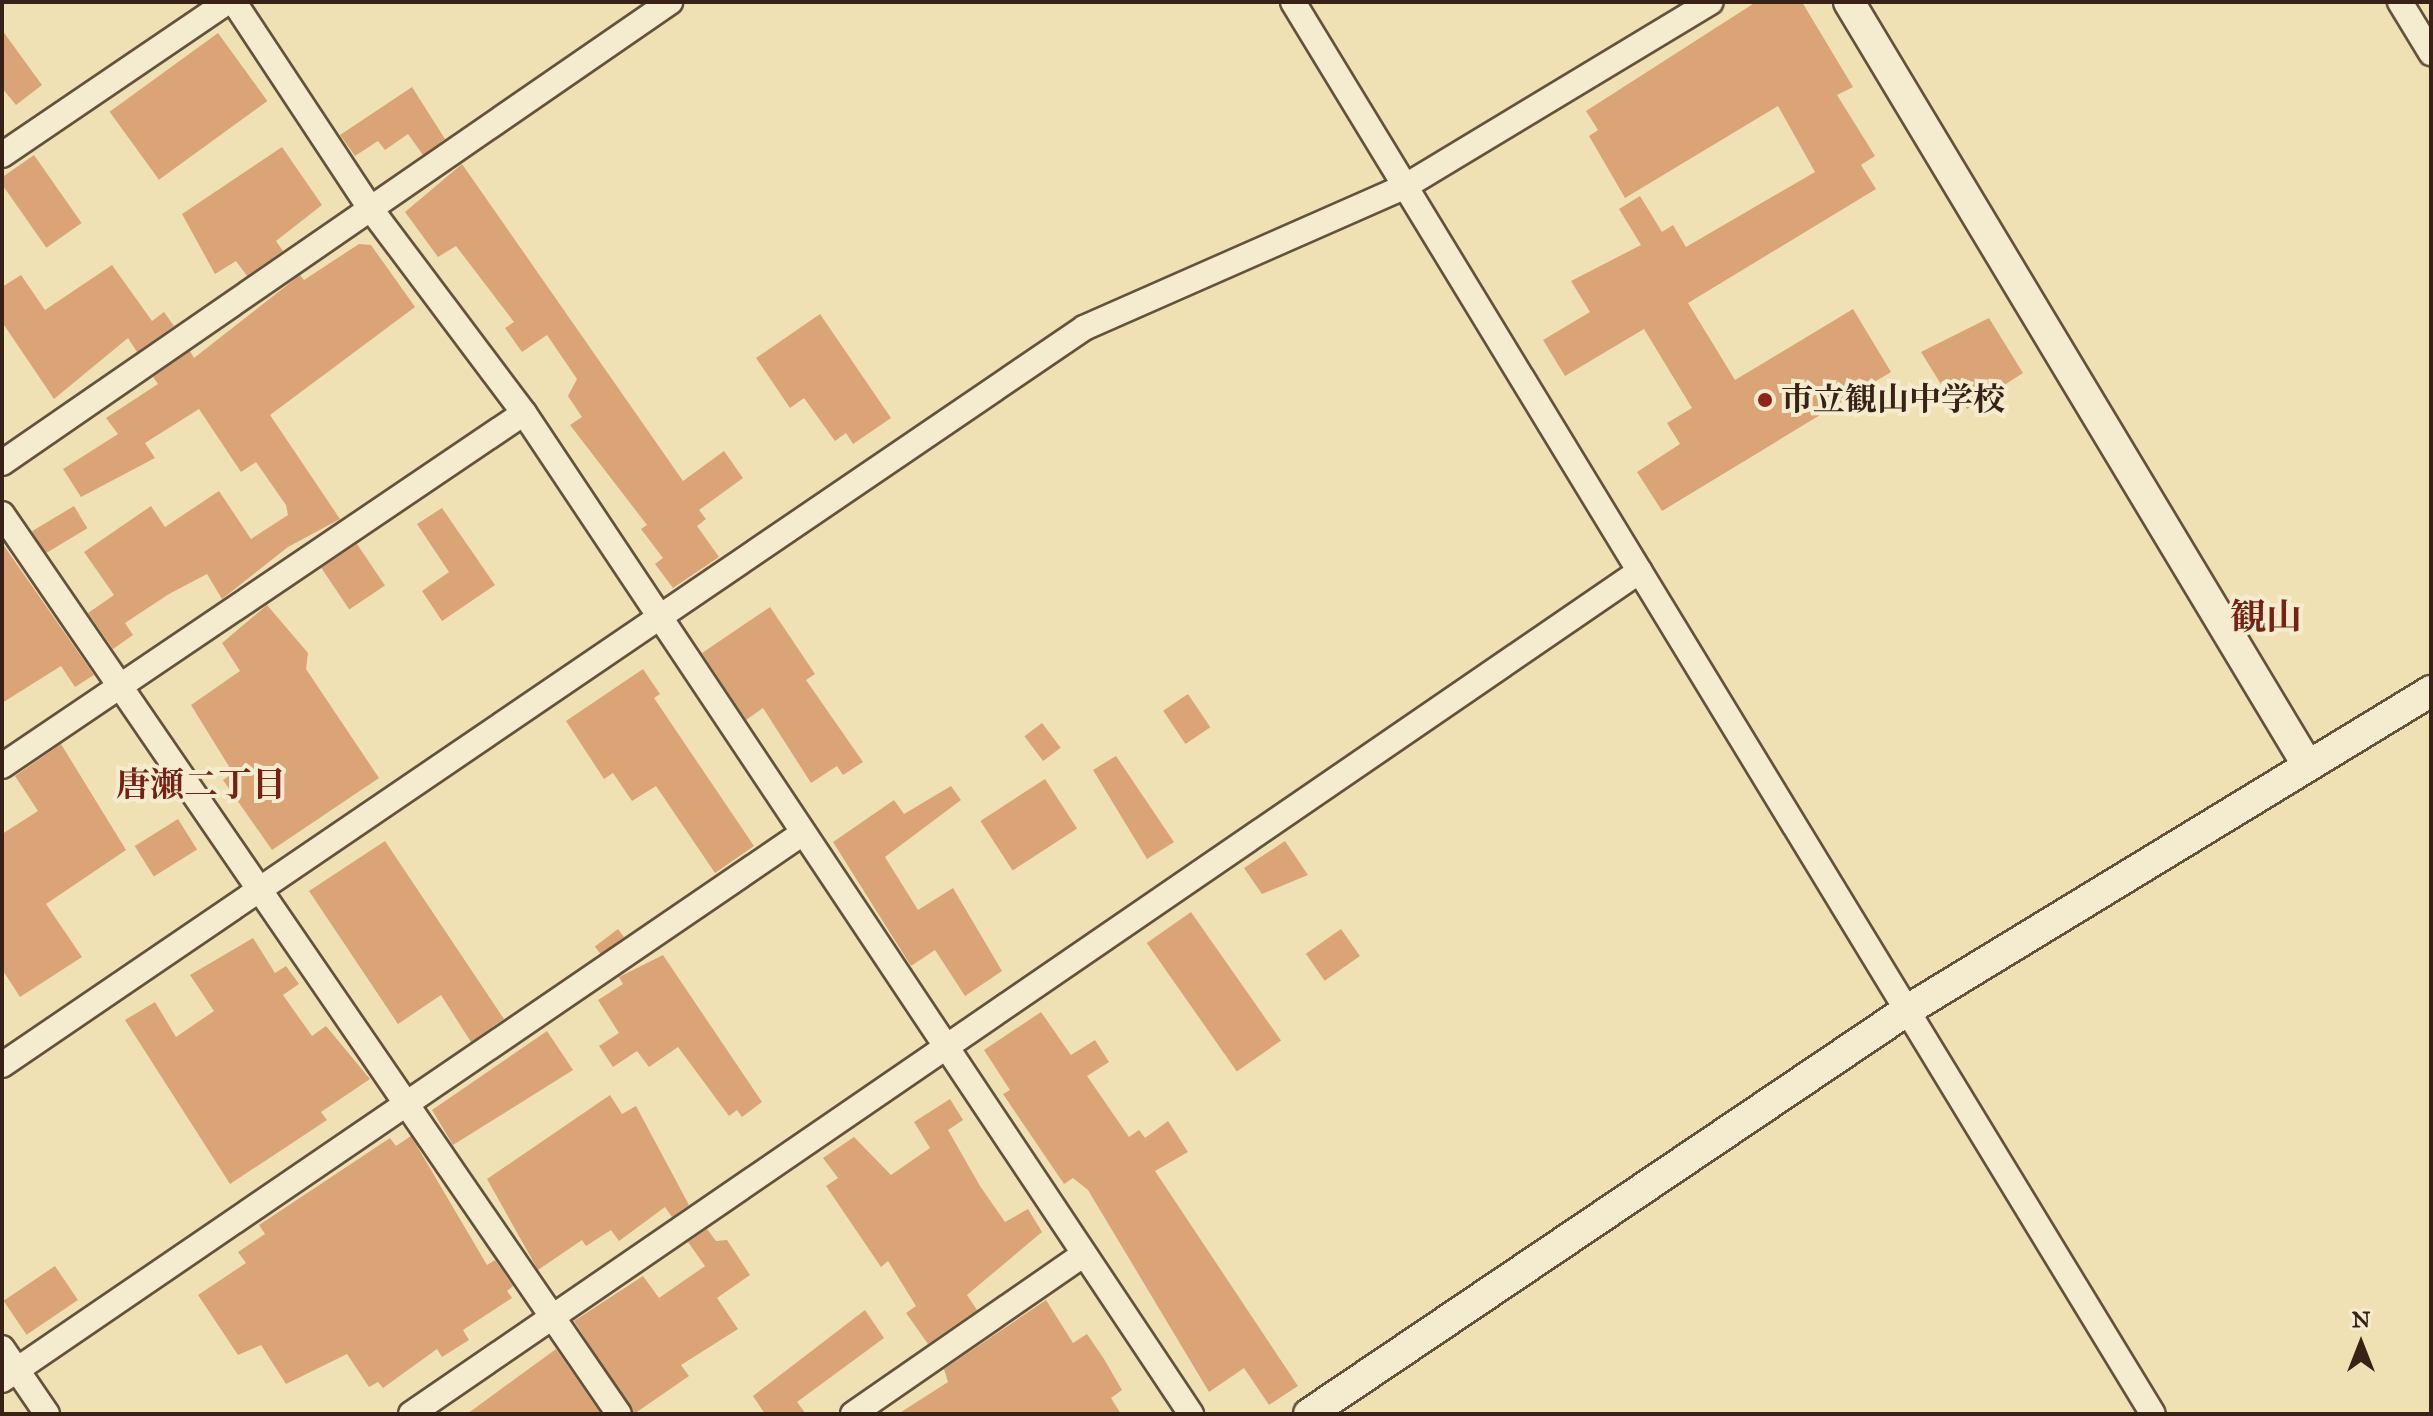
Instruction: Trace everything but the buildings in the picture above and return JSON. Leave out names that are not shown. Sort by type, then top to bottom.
[{"type":"street","points":[[2,155],[227,2]]},
{"type":"street","points":[[234,2],[370,208],[524,413],[1191,1414]]},
{"type":"street","points":[[2,463],[670,2]]},
{"type":"street","points":[[1293,2],[2153,1414]]},
{"type":"street","points":[[2,1065],[1084,328],[1404,187],[1711,2]]},
{"type":"street","points":[[1849,2],[2308,766]]},
{"type":"street","points":[[2400,2],[2431,53]]},
{"type":"street","points":[[2,766],[524,413]]},
{"type":"street","points":[[2,514],[117,689],[405,1105],[556,1316],[619,1414]]},
{"type":"street","points":[[411,1414],[948,1051],[1640,571]]},
{"type":"street","points":[[1309,1414],[1906,1011],[2431,691]]},
{"type":"street","points":[[9,1375],[803,833]]},
{"type":"street","points":[[853,1414],[1084,1254]]},
{"type":"street","points":[[2,1348],[9,1375],[47,1414]]},
{"type":"place","name":"市立観山中学校","points":[[1765,400]]},
{"type":"district","name":"観山","points":[[2266,618]]},
{"type":"district","name":"唐瀬二丁目","points":[[201,785]]}]
